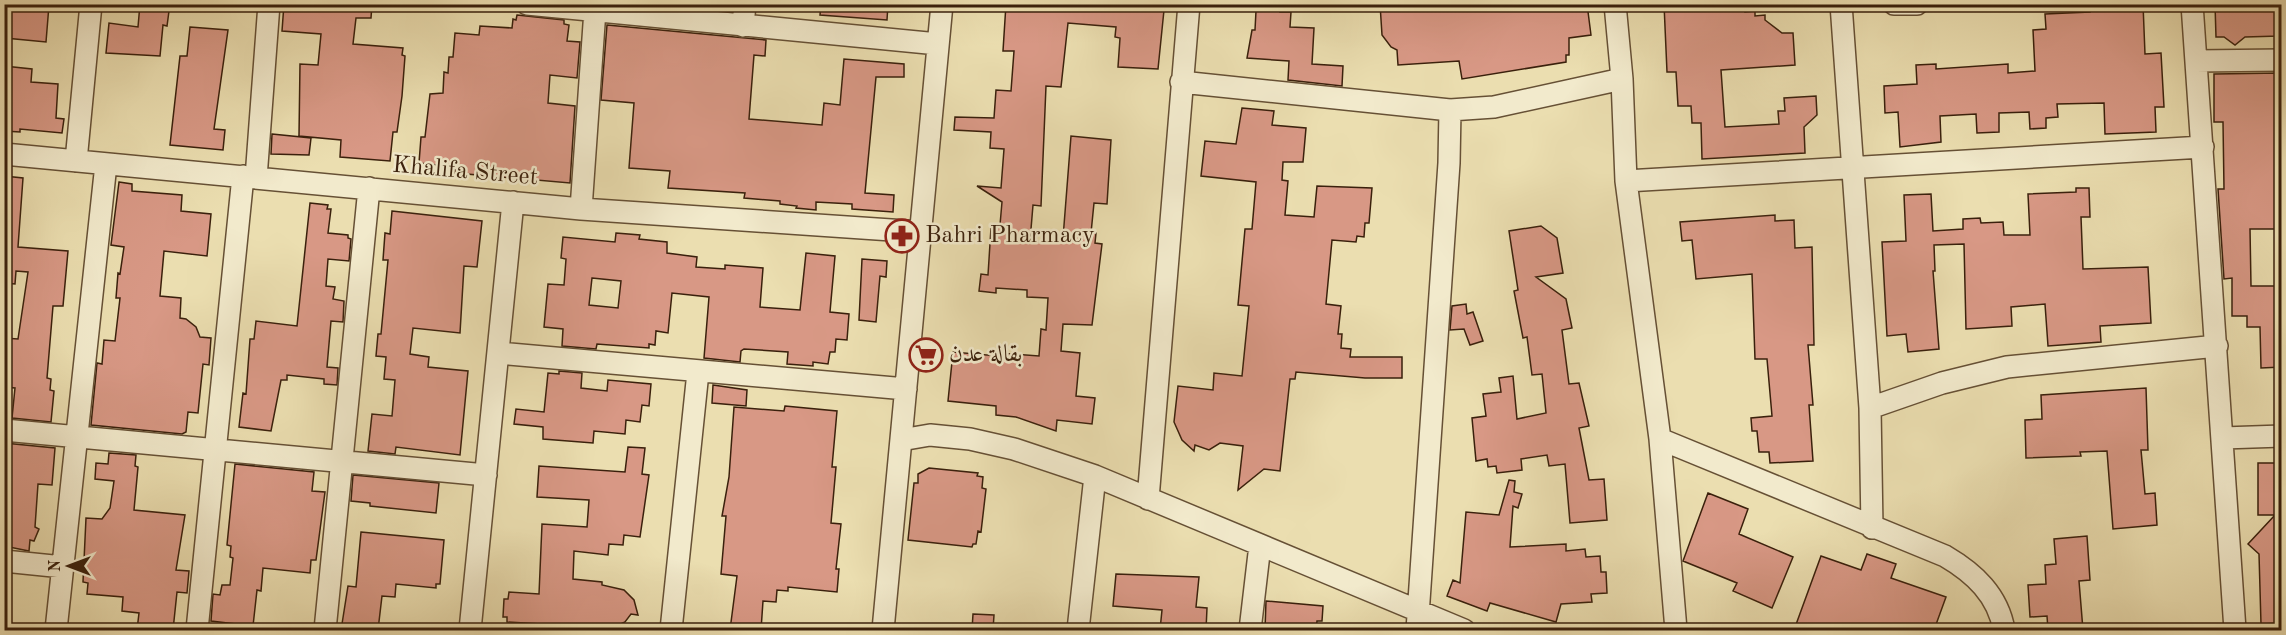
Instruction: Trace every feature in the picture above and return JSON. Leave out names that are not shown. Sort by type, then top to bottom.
[{"type":"street","points":[[76,161],[91,4]]},
{"type":"street","points":[[197,630],[215,450],[250,177],[269,4]]},
{"type":"street","points":[[527,4],[938,44]]},
{"type":"street","points":[[743,26],[745,4]]},
{"type":"street","points":[[883,630],[942,4]]},
{"type":"street","points":[[1148,499],[1189,4]]},
{"type":"street","points":[[1615,4],[1623,79],[1626,182],[1660,439],[1676,630]]},
{"type":"street","points":[[1841,4],[1870,408],[1872,528]]},
{"type":"street","points":[[1894,4],[1917,4]]},
{"type":"street","points":[[2192,4],[2235,630]]},
{"type":"street","points":[[581,209],[595,10]]},
{"type":"street","points":[[2196,61],[2282,60]]},
{"type":"street","points":[[1181,82],[1450,110],[1494,107],[1623,79]]},
{"type":"street","points":[[1418,621],[1449,163],[1450,110]]},
{"type":"street","points":[[1626,182],[1854,166],[2203,147]]},
{"type":"street","name":"Khalifa Street","points":[[4,154],[581,209],[921,232]]},
{"type":"street","points":[[56,630],[106,164]]},
{"type":"street","points":[[325,630],[369,189]]},
{"type":"street","points":[[470,630],[513,202]]},
{"type":"street","points":[[1870,408],[1942,383],[2007,367],[2217,346]]},
{"type":"street","points":[[498,353],[906,389]]},
{"type":"street","points":[[671,630],[698,372]]},
{"type":"street","points":[[4,430],[486,475]]},
{"type":"street","points":[[901,440],[930,435],[970,439],[1014,449],[1095,476],[1260,545],[1418,621],[1464,630]]},
{"type":"street","points":[[2223,438],[2282,436]]},
{"type":"street","points":[[1660,439],[1872,528],[1945,556],[1967,569],[1985,585],[2004,630]]},
{"type":"street","points":[[1078,630],[1095,476]]},
{"type":"street","points":[[1250,630],[1260,545]]},
{"type":"street","points":[[4,561],[63,567]]},
{"type":"building","points":[[7,4],[49,5],[46,42],[5,38]]},
{"type":"building","points":[[140,4],[155,4],[155,9],[169,11],[167,26],[163,25],[160,56],[106,53],[109,23],[138,27]]},
{"type":"building","points":[[284,4],[372,4],[371,18],[356,18],[353,44],[403,48],[402,55],[405,56],[402,96],[397,132],[393,132],[390,161],[340,157],[341,140],[299,136],[300,64],[318,65],[321,34],[282,31]]},
{"type":"building","points":[[821,4],[888,4],[887,20],[820,15]]},
{"type":"building","points":[[1006,4],[1051,7],[1051,4],[1144,4],[1151,5],[1150,9],[1164,10],[1158,69],[1118,67],[1120,38],[1115,37],[1116,27],[1068,23],[1061,87],[1046,86],[1041,206],[1033,205],[1030,241],[1060,243],[1063,238],[1071,136],[1111,140],[1107,204],[1094,203],[1091,233],[1096,233],[1095,243],[1102,244],[1092,325],[1063,324],[1061,351],[1080,353],[1076,396],[1095,398],[1092,424],[1057,420],[1056,431],[1016,417],[996,415],[996,406],[948,401],[953,352],[998,356],[999,353],[1039,356],[1041,329],[1046,330],[1048,298],[1027,297],[1027,290],[996,288],[996,293],[979,291],[981,274],[988,275],[991,228],[1000,225],[1002,202],[977,186],[1001,188],[1004,149],[990,148],[991,132],[954,130],[955,117],[994,118],[996,90],[1011,91],[1014,51],[1003,51]]},
{"type":"building","points":[[1262,4],[1273,4],[1280,12],[1291,12],[1290,27],[1314,28],[1312,64],[1343,66],[1342,86],[1288,80],[1289,61],[1247,58],[1252,30],[1255,30],[1256,11]]},
{"type":"building","points":[[1380,4],[1587,4],[1591,35],[1569,38],[1569,55],[1566,55],[1566,62],[1462,79],[1459,61],[1398,65],[1397,50],[1391,47],[1382,35]]},
{"type":"building","points":[[1664,4],[1745,6],[1745,12],[1755,11],[1755,16],[1765,15],[1765,20],[1782,33],[1793,33],[1795,65],[1721,70],[1725,127],[1779,124],[1778,111],[1785,111],[1784,98],[1816,96],[1817,115],[1804,127],[1805,153],[1702,159],[1701,123],[1692,123],[1691,106],[1678,106],[1676,72],[1667,72]]},
{"type":"building","points":[[2090,4],[2143,4],[2145,54],[2161,53],[2164,107],[2155,107],[2156,132],[2105,134],[2104,103],[2057,104],[2058,117],[2046,118],[2046,128],[2030,129],[2029,112],[1999,113],[1999,132],[1977,133],[1976,114],[1940,116],[1941,142],[1900,147],[1898,112],[1885,113],[1884,86],[1917,84],[1916,65],[1936,64],[1936,69],[2008,64],[2008,73],[2035,71],[2033,30],[2046,29],[2045,14],[2090,12]]},
{"type":"building","points":[[2215,4],[2268,4],[2268,7],[2279,7],[2279,36],[2245,37],[2235,45],[2224,37],[2216,37]]},
{"type":"building","points":[[517,15],[564,20],[564,24],[569,25],[567,41],[580,42],[577,78],[550,75],[548,103],[575,106],[570,183],[455,173],[455,167],[419,163],[421,137],[425,137],[430,94],[443,93],[444,72],[448,73],[449,57],[453,57],[455,33],[479,35],[480,26],[512,28],[513,19],[516,20]]},
{"type":"building","points":[[607,25],[766,40],[765,56],[754,55],[749,119],[822,125],[824,103],[840,105],[844,59],[904,64],[904,77],[876,77],[865,193],[894,195],[893,212],[852,209],[852,204],[816,202],[816,210],[796,208],[797,206],[780,204],[780,201],[744,198],[745,193],[668,188],[670,171],[629,168],[634,103],[601,100]]},
{"type":"building","points":[[190,27],[228,30],[214,129],[225,130],[223,150],[170,145],[180,56],[187,56]]},
{"type":"building","points":[[4,66],[32,69],[31,82],[58,84],[56,118],[64,119],[62,133],[20,129],[20,132],[4,131]]},
{"type":"building","points":[[2282,73],[2282,229],[2250,229],[2251,286],[2282,286],[2282,367],[2261,368],[2260,327],[2247,327],[2247,316],[2232,316],[2232,278],[2224,279],[2218,189],[2224,189],[2223,122],[2214,122],[2214,74]]},
{"type":"building","points":[[1242,108],[1274,111],[1272,125],[1306,128],[1303,162],[1283,162],[1282,180],[1288,181],[1285,215],[1314,217],[1317,186],[1372,188],[1369,223],[1365,223],[1364,237],[1357,236],[1356,242],[1332,240],[1326,304],[1341,306],[1338,334],[1342,334],[1341,348],[1351,349],[1350,357],[1402,357],[1402,378],[1365,378],[1296,372],[1295,379],[1290,379],[1280,471],[1264,469],[1238,490],[1243,446],[1220,443],[1209,450],[1195,445],[1194,451],[1182,440],[1174,422],[1178,386],[1213,390],[1214,373],[1242,376],[1249,306],[1238,305],[1245,229],[1252,229],[1256,182],[1201,176],[1205,141],[1236,144]]},
{"type":"building","points":[[272,134],[311,138],[309,155],[271,154]]},
{"type":"building","points":[[4,176],[23,178],[18,247],[68,251],[63,306],[53,306],[47,378],[51,379],[50,390],[54,391],[51,422],[12,418],[15,388],[4,387],[4,338],[18,339],[28,272],[16,271],[15,284],[4,283]]},
{"type":"building","points":[[119,182],[132,184],[132,191],[182,195],[181,211],[211,214],[207,256],[164,251],[160,296],[181,298],[180,318],[186,319],[196,327],[200,337],[211,338],[209,365],[203,364],[198,413],[188,412],[186,432],[182,434],[91,425],[97,363],[102,364],[104,340],[115,341],[120,298],[116,298],[118,273],[120,274],[124,247],[111,245]]},
{"type":"building","points":[[2076,188],[2089,188],[2090,217],[2081,217],[2083,269],[2148,267],[2151,323],[2100,326],[2101,342],[2048,346],[2045,304],[2011,307],[2012,326],[1966,329],[1964,244],[1934,245],[1935,271],[1933,271],[1939,349],[1908,352],[1906,334],[1887,336],[1882,242],[1906,241],[1904,195],[1931,194],[1933,231],[1963,229],[1963,219],[1980,218],[1981,223],[2003,222],[2004,235],[2030,235],[2028,194],[2076,192]]},
{"type":"building","points":[[310,203],[328,205],[327,209],[331,209],[328,233],[348,235],[351,239],[349,261],[328,259],[326,286],[335,287],[333,299],[344,301],[343,322],[331,321],[327,367],[338,368],[337,385],[324,384],[324,379],[287,375],[287,380],[281,380],[271,431],[239,427],[243,393],[246,394],[250,339],[254,339],[256,321],[297,326]]},
{"type":"building","points":[[392,211],[482,221],[477,267],[464,266],[460,333],[413,328],[410,354],[429,357],[428,367],[468,371],[460,455],[396,447],[395,454],[368,451],[372,414],[392,416],[395,380],[384,379],[386,357],[376,356],[378,334],[381,334],[388,260],[383,260],[385,233],[390,234]]},
{"type":"building","points":[[1775,215],[1775,221],[1794,220],[1795,248],[1812,247],[1814,345],[1808,345],[1813,405],[1809,405],[1813,461],[1770,463],[1769,452],[1759,452],[1757,431],[1752,431],[1751,418],[1772,416],[1767,359],[1755,359],[1752,274],[1696,279],[1692,240],[1682,241],[1680,222]]},
{"type":"building","points":[[1541,226],[1557,238],[1563,273],[1536,277],[1566,299],[1572,328],[1562,330],[1569,384],[1579,383],[1589,426],[1579,428],[1589,480],[1604,479],[1607,520],[1570,523],[1565,464],[1549,466],[1547,455],[1521,459],[1522,470],[1497,473],[1496,466],[1488,467],[1487,459],[1476,461],[1472,418],[1486,416],[1483,394],[1501,392],[1499,378],[1513,376],[1517,419],[1546,413],[1542,374],[1532,375],[1527,337],[1523,338],[1514,291],[1518,290],[1509,231]]},
{"type":"building","points":[[616,233],[640,235],[639,239],[667,242],[667,253],[697,257],[696,267],[725,269],[725,265],[763,268],[760,307],[800,310],[806,253],[835,256],[830,312],[849,314],[847,340],[836,339],[835,352],[830,352],[828,364],[813,362],[813,366],[787,364],[788,352],[744,349],[741,351],[740,362],[704,358],[709,297],[672,293],[668,333],[656,331],[655,345],[649,344],[649,348],[597,344],[596,349],[562,346],[563,329],[544,327],[548,284],[564,285],[566,259],[561,258],[563,237],[615,242]],"holes":[[[592,278],[621,281],[618,308],[589,305]]]},
{"type":"building","points":[[862,259],[887,261],[886,277],[880,276],[876,322],[859,320]]},
{"type":"building","points":[[1466,304],[1467,314],[1473,312],[1483,341],[1470,345],[1464,329],[1450,330],[1452,306]]},
{"type":"building","points":[[559,371],[582,373],[581,388],[607,391],[608,380],[651,384],[649,406],[642,405],[640,422],[626,420],[625,434],[594,431],[593,443],[543,439],[543,427],[514,424],[516,409],[544,412],[548,373],[559,374]]},
{"type":"building","points":[[713,385],[747,390],[746,406],[712,403]]},
{"type":"building","points":[[2146,388],[2148,450],[2141,450],[2145,494],[2155,493],[2157,525],[2113,529],[2107,451],[2080,452],[2081,456],[2026,458],[2025,420],[2042,419],[2041,395]]},
{"type":"building","points":[[785,406],[837,411],[832,467],[836,467],[831,523],[841,524],[836,569],[839,569],[837,592],[788,587],[788,591],[777,590],[776,602],[763,601],[761,630],[730,630],[737,576],[721,574],[726,516],[722,516],[729,477],[734,407],[784,411]]},
{"type":"building","points":[[4,443],[55,448],[52,485],[38,484],[35,527],[39,529],[34,541],[30,540],[29,551],[4,546]]},
{"type":"building","points":[[628,447],[645,448],[642,474],[649,475],[640,537],[624,535],[623,545],[609,544],[608,555],[574,551],[573,579],[602,582],[602,585],[624,590],[634,600],[638,615],[631,614],[625,622],[608,630],[569,628],[568,630],[552,630],[541,628],[541,624],[507,622],[507,617],[503,617],[504,599],[508,599],[509,592],[539,594],[542,524],[587,527],[589,500],[537,497],[539,466],[625,472]]},
{"type":"building","points":[[109,453],[136,455],[135,466],[138,467],[134,510],[185,515],[176,570],[189,571],[187,593],[177,592],[173,630],[137,630],[139,613],[122,611],[123,597],[87,594],[88,583],[83,582],[86,518],[102,519],[110,508],[114,481],[95,479],[96,463],[108,464]]},
{"type":"building","points":[[2258,463],[2282,463],[2282,623],[2261,624],[2259,554],[2248,544],[2275,515],[2258,515]]},
{"type":"building","points":[[235,464],[314,472],[312,491],[325,492],[316,560],[311,560],[310,573],[263,568],[261,591],[257,590],[253,626],[211,621],[213,594],[220,595],[222,585],[230,585],[233,558],[230,557],[231,546],[227,545]]},
{"type":"building","points":[[929,468],[978,473],[977,476],[983,477],[982,488],[986,489],[981,532],[978,531],[976,544],[972,547],[908,540],[914,483],[918,483],[918,474]]},
{"type":"building","points":[[353,475],[439,483],[436,513],[370,506],[370,503],[351,501]]},
{"type":"building","points":[[1509,480],[1515,481],[1514,492],[1522,494],[1518,508],[1513,506],[1510,547],[1566,544],[1566,551],[1585,549],[1586,557],[1600,556],[1601,572],[1606,572],[1607,593],[1591,594],[1592,602],[1561,604],[1556,622],[1490,603],[1487,611],[1447,596],[1453,580],[1460,583],[1466,512],[1499,515]]},
{"type":"building","points":[[1708,493],[1748,509],[1739,534],[1793,557],[1772,608],[1733,591],[1737,583],[1683,561]]},
{"type":"building","points":[[361,532],[444,540],[440,584],[436,584],[436,588],[396,584],[395,597],[382,596],[378,630],[346,630],[346,624],[342,624],[348,586],[356,587]]},
{"type":"building","points":[[2087,536],[2090,580],[2079,581],[2083,630],[2048,630],[2047,616],[2030,617],[2028,585],[2046,584],[2045,565],[2056,564],[2054,539]]},
{"type":"building","points":[[1867,554],[1896,564],[1891,578],[1946,597],[1934,630],[1794,630],[1821,556],[1861,570]]},
{"type":"building","points":[[1116,574],[1199,577],[1196,607],[1207,608],[1206,630],[1160,630],[1162,610],[1113,606]]},
{"type":"building","points":[[1266,601],[1323,606],[1322,621],[1317,621],[1316,630],[1265,630]]},
{"type":"building","points":[[973,614],[994,615],[993,630],[972,630]]},
{"type":"place","name":"Bahri Pharmacy","points":[[902,236]]},
{"type":"place","name":"بقالة عدن","points":[[926,355]]}]
